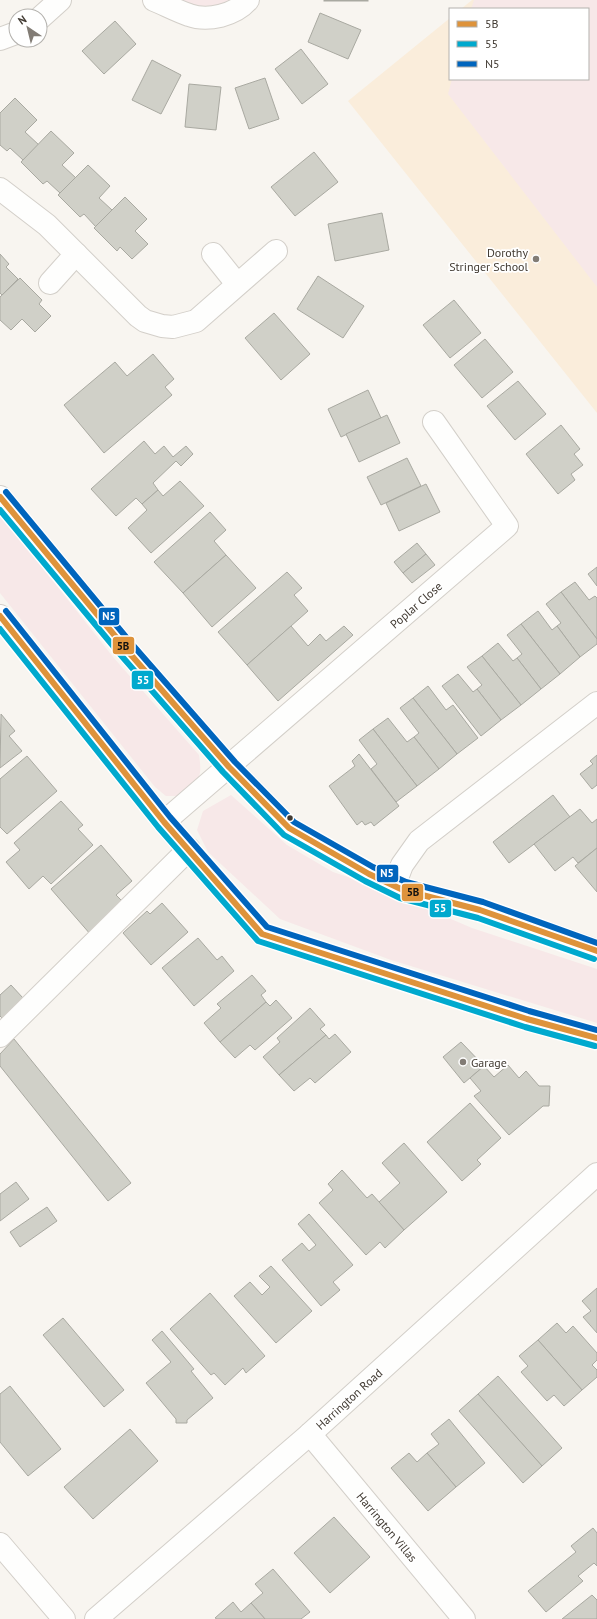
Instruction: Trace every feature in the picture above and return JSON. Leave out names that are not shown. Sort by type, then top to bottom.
[{"type":"street","points":[[48,11],[60,0]]},
{"type":"street","points":[[154,0],[190,16],[215,17],[230,13],[248,0]]},
{"type":"street","points":[[0,188],[47,225],[138,316],[145,321],[162,326],[178,326],[196,321],[276,251]]},
{"type":"street","points":[[50,283],[76,254]]},
{"type":"street","points":[[213,254],[237,284]]},
{"type":"street","name":"Poplar Close","points":[[229,767],[507,526],[434,422]]},
{"type":"street","points":[[0,497],[125,648],[229,767],[289,828],[369,874],[404,890],[480,910],[597,951]]},
{"type":"street","points":[[0,616],[164,822],[262,934],[527,1019],[597,1038]]},
{"type":"street","points":[[394,886],[402,865],[419,841],[597,703]]},
{"type":"street","points":[[164,822],[229,767]]},
{"type":"street","points":[[0,1036],[188,849]]},
{"type":"street","name":"Harrington Road","points":[[96,1619],[310,1434],[597,1174]]},
{"type":"street","name":"Harrington Villas","points":[[310,1434],[464,1619]]},
{"type":"street","points":[[0,1544],[64,1619]]},
{"type":"shaded area","points":[[154,0],[248,0],[230,13]]},
{"type":"shaded area","name":"Dorothy Stringer School","points":[[472,0],[597,0],[597,413],[348,101],[449,19],[449,80],[589,80],[589,8],[462,8]]},
{"type":"shaded area","points":[[474,0],[597,0],[597,287],[448,94],[452,80],[589,80],[589,8],[471,8]]},
{"type":"shaded area","points":[[0,514],[113,657],[199,755],[200,770],[198,779],[191,787],[179,796],[166,796],[155,787],[0,593]]},
{"type":"shaded area","points":[[231,795],[287,845],[333,872],[369,884],[472,928],[597,969],[597,1023],[391,960],[280,919],[208,852],[197,830],[203,811]]},
{"type":"building","points":[[368,0],[368,1],[324,1]]},
{"type":"building","points":[[320,13],[361,30],[348,59],[308,42]]},
{"type":"building","points":[[115,21],[136,44],[104,74],[82,51]]},
{"type":"building","points":[[301,49],[328,84],[302,104],[275,69]]},
{"type":"building","points":[[152,60],[181,75],[161,114],[132,100]]},
{"type":"building","points":[[265,78],[279,119],[249,129],[235,88]]},
{"type":"building","points":[[189,84],[221,87],[216,130],[185,127]]},
{"type":"building","points":[[15,98],[37,120],[25,132],[39,145],[23,160],[10,148],[7,151],[0,145],[0,113]]},
{"type":"building","points":[[51,131],[74,153],[62,165],[76,178],[60,193],[47,181],[43,184],[21,162]]},
{"type":"building","points":[[314,152],[338,182],[295,216],[271,187]]},
{"type":"building","points":[[88,165],[110,186],[99,198],[112,210],[96,227],[84,214],[80,217],[58,195]]},
{"type":"building","points":[[125,197],[147,219],[135,231],[148,244],[132,259],[120,247],[117,251],[94,228]]},
{"type":"building","points":[[382,213],[389,250],[335,261],[328,224]]},
{"type":"building","points":[[0,254],[9,264],[6,267],[18,279],[2,295],[0,293]]},
{"type":"building","points":[[318,276],[364,306],[343,338],[297,309]]},
{"type":"building","points":[[20,278],[42,300],[39,304],[51,316],[35,332],[22,319],[11,330],[0,320],[0,297]]},
{"type":"building","points":[[454,300],[481,333],[450,358],[423,325]]},
{"type":"building","points":[[274,313],[310,354],[281,380],[245,338]]},
{"type":"building","points":[[485,339],[513,372],[482,398],[454,365]]},
{"type":"building","points":[[153,354],[174,379],[165,387],[172,395],[104,453],[64,405],[115,362],[127,376]]},
{"type":"building","points":[[518,381],[546,414],[515,440],[487,406]]},
{"type":"building","points":[[368,390],[381,418],[341,437],[328,409]]},
{"type":"building","points":[[387,415],[400,443],[359,462],[346,434]]},
{"type":"building","points":[[561,425],[580,449],[574,454],[583,465],[571,474],[575,480],[558,494],[526,454]]},
{"type":"building","points":[[144,441],[155,454],[164,446],[173,457],[186,446],[193,454],[181,466],[176,461],[153,483],[158,490],[142,504],[136,498],[116,516],[91,489]]},
{"type":"building","points":[[407,458],[421,486],[381,505],[367,477]]},
{"type":"building","points":[[180,481],[204,506],[151,553],[128,528],[147,510],[142,504],[158,490],[163,496]]},
{"type":"building","points":[[426,484],[440,512],[399,531],[386,503]]},
{"type":"building","points":[[210,512],[226,530],[214,541],[226,555],[183,593],[154,562]]},
{"type":"building","points":[[417,543],[426,554],[403,573],[394,562]]},
{"type":"building","points":[[426,554],[435,565],[412,583],[403,573]]},
{"type":"building","points":[[226,555],[256,588],[212,627],[183,593]]},
{"type":"building","points":[[597,567],[597,586],[588,574]]},
{"type":"building","points":[[287,572],[302,588],[294,595],[308,611],[247,665],[218,632]]},
{"type":"building","points":[[575,582],[589,600],[595,596],[597,598],[597,639],[561,592]]},
{"type":"building","points":[[561,592],[597,639],[597,644],[580,657],[557,626],[561,623],[546,604]]},
{"type":"building","points":[[538,611],[552,630],[557,626],[580,657],[560,674],[521,624]]},
{"type":"building","points":[[521,624],[560,674],[541,689],[517,658],[522,654],[507,635]]},
{"type":"building","points":[[291,626],[308,646],[320,634],[326,641],[344,626],[353,635],[278,701],[247,665]]},
{"type":"building","points":[[498,643],[513,661],[517,658],[541,689],[521,705],[482,656]]},
{"type":"building","points":[[482,656],[521,705],[501,720],[477,689],[482,685],[467,667]]},
{"type":"building","points":[[458,674],[473,692],[477,689],[501,720],[481,736],[442,686]]},
{"type":"building","points":[[428,686],[446,710],[453,705],[478,738],[457,754],[413,698]]},
{"type":"building","points":[[413,698],[457,754],[439,769],[414,737],[419,733],[400,708]]},
{"type":"building","points":[[1,714],[15,731],[9,736],[22,751],[0,768]]},
{"type":"building","points":[[388,718],[407,742],[414,737],[439,769],[417,786],[373,729]]},
{"type":"building","points":[[373,729],[417,786],[396,802],[371,769],[377,764],[359,740]]},
{"type":"building","points":[[359,754],[399,806],[374,826],[371,822],[365,825],[362,821],[357,825],[329,786],[355,766],[352,761]]},
{"type":"building","points":[[597,755],[597,785],[592,789],[580,774],[593,764],[590,761]]},
{"type":"building","points":[[27,756],[57,791],[7,834],[0,827],[0,779]]},
{"type":"building","points":[[553,795],[570,817],[509,863],[493,842]]},
{"type":"building","points":[[61,801],[83,825],[78,829],[93,845],[51,884],[43,876],[29,889],[6,862],[20,850],[14,843]]},
{"type":"building","points":[[580,809],[592,823],[597,819],[597,848],[578,863],[573,857],[555,871],[534,844]]},
{"type":"building","points":[[101,845],[132,881],[116,895],[123,902],[91,935],[51,889]]},
{"type":"building","points":[[597,848],[597,892],[575,866]]},
{"type":"building","points":[[162,903],[188,932],[151,965],[123,933],[147,911],[150,914]]},
{"type":"building","points":[[198,938],[217,960],[222,956],[234,971],[194,1006],[162,968]]},
{"type":"building","points":[[252,975],[266,991],[261,995],[266,1002],[220,1042],[204,1023],[221,1008],[217,1004]]},
{"type":"building","points":[[11,985],[23,998],[2,1018],[0,1016],[0,995]]},
{"type":"building","points":[[276,1000],[292,1018],[255,1050],[250,1045],[235,1058],[220,1042],[266,1002],[270,1006]]},
{"type":"building","points":[[310,1008],[325,1025],[320,1029],[326,1035],[279,1075],[263,1057],[280,1042],[277,1038]]},
{"type":"building","points":[[335,1034],[351,1052],[315,1083],[310,1078],[294,1091],[279,1075],[326,1035],[329,1039]]},
{"type":"building","points":[[14,1039],[131,1183],[108,1201],[0,1066],[0,1054]]},
{"type":"building","name":"Garage","points":[[461,1042],[484,1066],[464,1083],[443,1057]]},
{"type":"building","points":[[508,1065],[519,1078],[526,1071],[539,1086],[550,1086],[549,1106],[543,1106],[509,1135],[474,1096],[481,1091],[470,1078],[484,1066],[494,1077]]},
{"type":"building","points":[[470,1103],[501,1138],[477,1160],[481,1164],[462,1181],[427,1142]]},
{"type":"building","points":[[404,1143],[447,1192],[404,1230],[379,1202],[400,1183],[382,1163]]},
{"type":"building","points":[[342,1170],[367,1198],[372,1194],[404,1230],[385,1248],[380,1242],[366,1255],[319,1203],[333,1190],[328,1184]]},
{"type":"building","points":[[16,1182],[29,1199],[0,1221],[0,1194]]},
{"type":"building","points":[[47,1207],[57,1221],[20,1247],[10,1232]]},
{"type":"building","points":[[309,1214],[353,1265],[333,1282],[340,1290],[321,1306],[282,1260],[302,1243],[309,1251],[316,1245],[298,1224]]},
{"type":"building","points":[[271,1266],[312,1311],[276,1343],[234,1296],[250,1282],[262,1295],[270,1287],[259,1276]]},
{"type":"building","points":[[597,1288],[597,1333],[583,1317],[591,1311],[582,1301]]},
{"type":"building","points":[[210,1293],[265,1356],[246,1373],[243,1368],[225,1385],[214,1373],[211,1375],[170,1329]]},
{"type":"building","points":[[63,1318],[124,1390],[104,1407],[43,1335]]},
{"type":"building","points":[[557,1323],[566,1333],[573,1326],[597,1353],[597,1360],[592,1365],[597,1370],[597,1377],[582,1390],[538,1340]]},
{"type":"building","points":[[162,1331],[194,1369],[191,1371],[213,1398],[187,1420],[187,1423],[176,1423],[176,1419],[146,1383],[171,1362],[152,1340]]},
{"type":"building","points":[[538,1340],[582,1390],[564,1406],[554,1395],[547,1401],[521,1372],[528,1366],[519,1356]]},
{"type":"building","points":[[498,1376],[562,1448],[542,1466],[478,1394]]},
{"type":"building","points":[[10,1386],[61,1449],[28,1476],[0,1442],[0,1394]]},
{"type":"building","points":[[478,1394],[542,1466],[523,1483],[459,1411]]},
{"type":"building","points":[[449,1419],[485,1463],[456,1487],[427,1453],[439,1444],[431,1434]]},
{"type":"building","points":[[130,1429],[158,1461],[93,1519],[64,1487]]},
{"type":"building","points":[[409,1453],[417,1462],[427,1453],[456,1487],[428,1511],[391,1468]]},
{"type":"building","points":[[334,1517],[370,1557],[330,1593],[294,1553]]},
{"type":"building","points":[[593,1528],[597,1533],[597,1566],[594,1563],[578,1576],[583,1581],[546,1612],[528,1591],[576,1552],[571,1546]]},
{"type":"building","points":[[273,1569],[310,1612],[301,1619],[265,1619],[251,1603],[263,1593],[255,1584]]},
{"type":"building","points":[[592,1595],[597,1600],[597,1619],[562,1619]]},
{"type":"building","points":[[233,1602],[241,1612],[251,1603],[265,1619],[215,1618]]},
{"type":"transit line","name":"N5","points":[[6,492],[131,643],[235,762],[294,822],[373,867],[406,882],[483,902],[597,943]]},
{"type":"transit line","name":"5B","points":[[0,497],[125,648],[229,767],[289,828],[369,874],[403,890],[480,910],[597,951]]},
{"type":"transit line","name":"55","points":[[0,510],[119,653],[223,772],[284,835],[365,881],[400,898],[478,918],[594,959]]},
{"type":"transit line","name":"N5","points":[[6,611],[170,817],[267,927],[529,1011],[597,1030]]},
{"type":"transit line","name":"5B","points":[[0,616],[164,822],[262,934],[527,1019],[597,1038]]},
{"type":"transit line","name":"55","points":[[0,629],[158,827],[258,941],[525,1027],[595,1046]]},
{"type":"place","name":"Dorothy Stringer School","points":[[536,259]]},
{"type":"place","name":"Garage","points":[[463,1062]]}]
